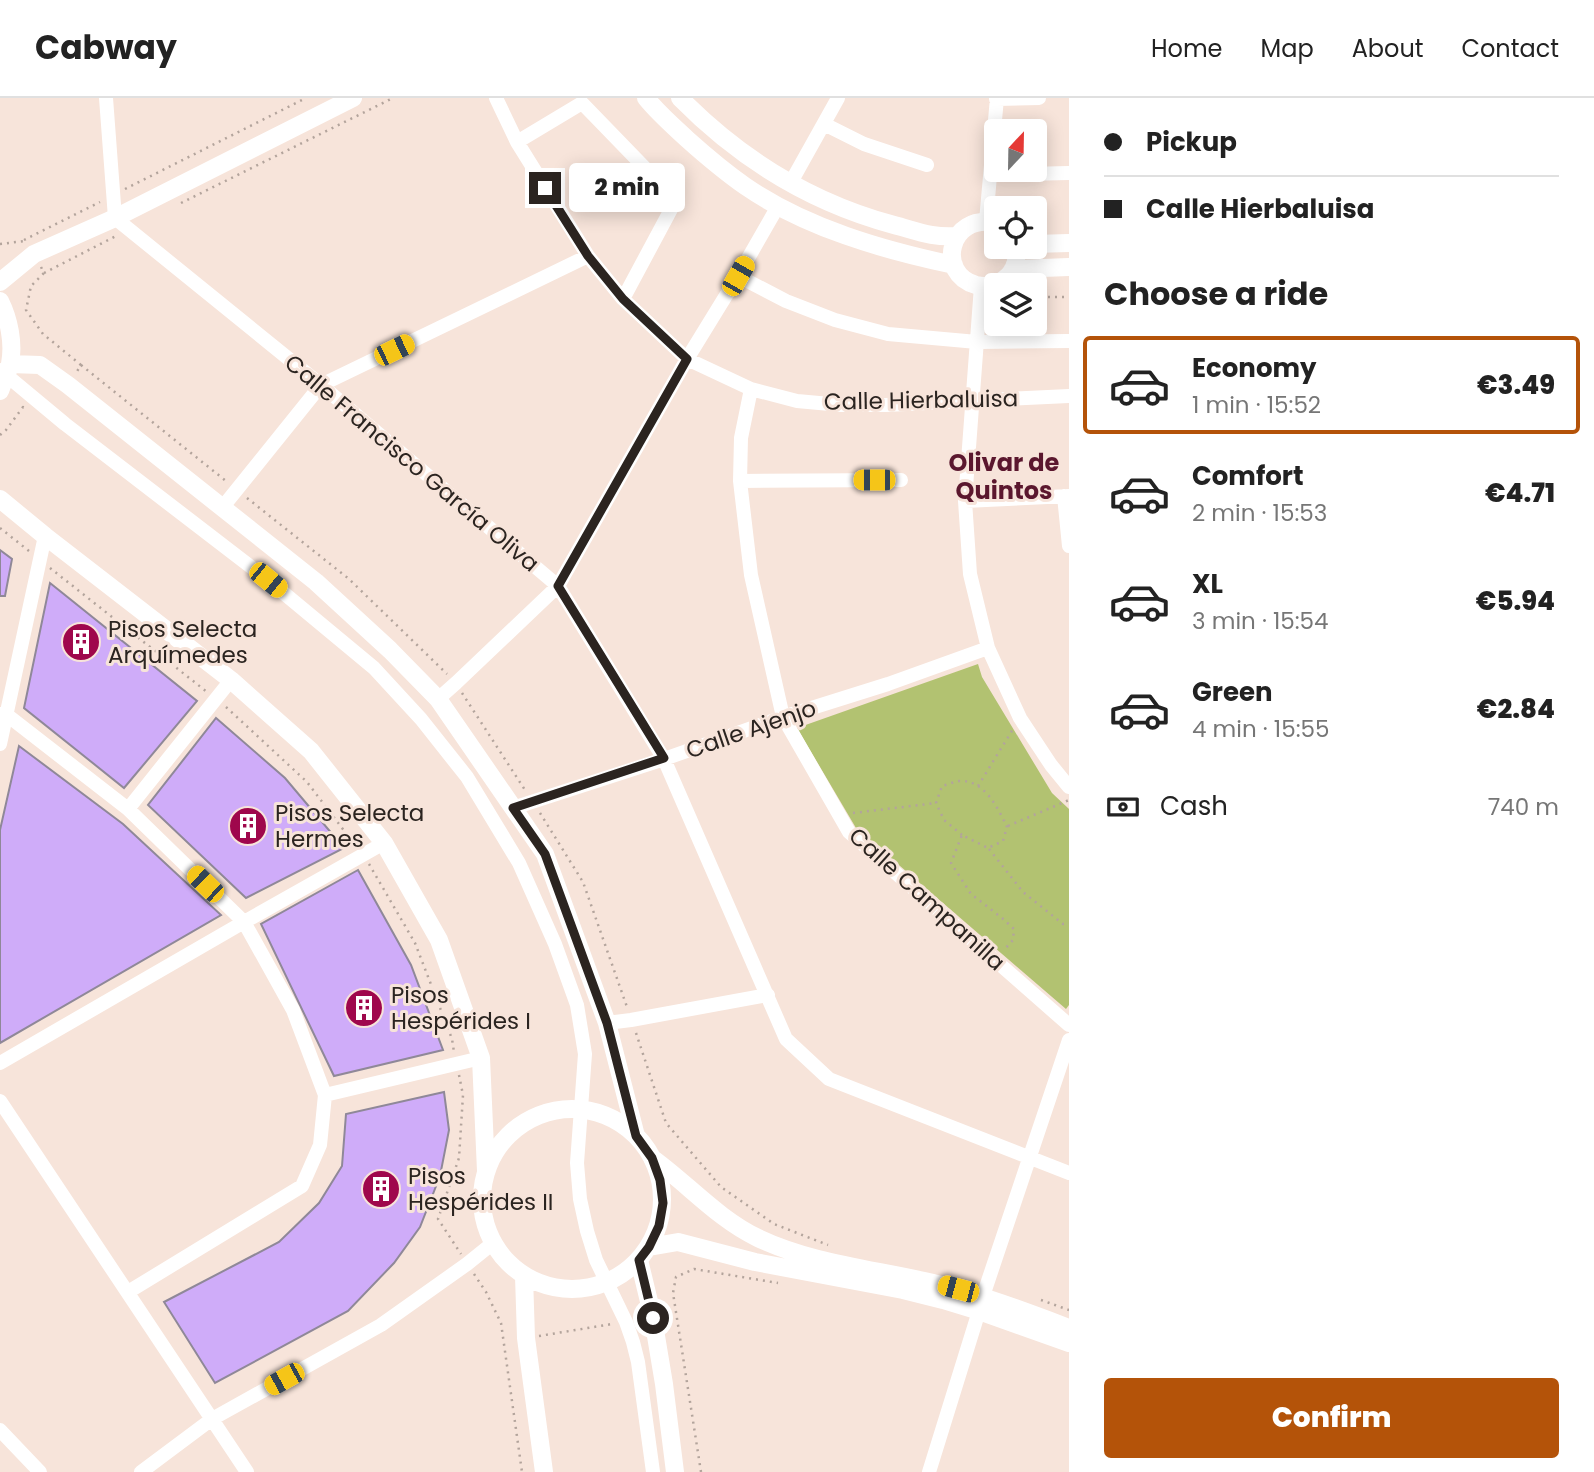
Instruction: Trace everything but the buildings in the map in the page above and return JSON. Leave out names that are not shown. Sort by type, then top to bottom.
[{"type":"main road","points":[[0,282],[29,247],[122,224],[353,98]]},
{"type":"main road","points":[[646,98],[705,155],[747,187],[778,206],[830,230],[871,244],[954,265]]},
{"type":"main road","points":[[680,98],[703,121],[760,166],[790,184],[869,218],[941,237],[957,236]]},
{"type":"main road","points":[[984,222],[975,222],[965,228],[953,245],[954,265],[965,279],[972,284],[991,286],[1008,277],[1016,259]]},
{"type":"main road","points":[[1047,244],[1069,243]]},
{"type":"main road","points":[[1013,269],[1069,267]]},
{"type":"main road","points":[[0,301],[11,338],[4,372],[40,365],[68,384],[316,582],[390,650],[438,699],[545,854],[607,1023],[636,1136]]},
{"type":"main road","points":[[0,499],[231,680],[311,751],[384,843],[439,940],[481,1058],[486,1171],[481,1195],[484,1220],[493,1243],[506,1261],[524,1276],[550,1287],[579,1290],[607,1283],[624,1273],[644,1254],[659,1226],[663,1203],[660,1180],[652,1158],[636,1136],[620,1123],[602,1114],[582,1110],[557,1110],[534,1118],[513,1130],[497,1149],[486,1171]]},
{"type":"main road","points":[[652,1158],[732,1223],[782,1249],[813,1259],[932,1282],[1069,1343]]},
{"type":"main road","points":[[644,1254],[678,1242],[755,1262],[943,1300],[981,1304],[1069,1328]]},
{"type":"main road","points":[[644,1254],[675,1472]]},
{"type":"main road","points":[[524,1276],[526,1338],[544,1472]]},
{"type":"street","points":[[106,98],[113,195],[122,224]]},
{"type":"street","name":"Calle Hierbaluisa","points":[[496,98],[517,142],[588,256],[623,299],[687,359],[751,388],[797,401],[886,405],[1069,396]]},
{"type":"street","points":[[790,184],[838,98]]},
{"type":"street","points":[[994,119],[996,99],[1039,98]]},
{"type":"street","points":[[517,142],[582,103],[676,200],[623,299]]},
{"type":"street","points":[[824,124],[864,144],[927,165]]},
{"type":"street","points":[[1047,174],[1069,173]]},
{"type":"street","points":[[438,699],[558,586],[778,206]]},
{"type":"street","name":"Calle Francisco García Oliva","points":[[122,224],[321,386],[558,586],[664,758],[786,1039],[829,1079],[1069,1173]]},
{"type":"street","points":[[222,508],[321,386],[588,256]]},
{"type":"street","points":[[738,276],[786,301],[835,320],[888,334],[977,342],[1069,341]]},
{"type":"street","points":[[981,286],[965,501],[970,574],[988,648],[1020,718],[1069,787]]},
{"type":"street","points":[[4,372],[271,573],[377,663],[447,743],[524,860],[559,938],[582,1006],[590,1053],[577,1163],[580,1199],[593,1250],[626,1322],[638,1362],[653,1472]]},
{"type":"street","name":"Calle Campanilla","points":[[751,388],[741,438],[740,481],[751,575],[783,716],[849,832],[1069,1025]]},
{"type":"street","points":[[740,481],[901,480]]},
{"type":"street","points":[[965,501],[1067,496],[1069,546]]},
{"type":"street","points":[[0,744],[3,715],[45,536]]},
{"type":"street","name":"Calle Ajenjo","points":[[513,808],[783,716],[888,684],[988,648]]},
{"type":"street","points":[[128,809],[231,680]]},
{"type":"street","points":[[3,715],[128,809],[244,922],[293,1010],[325,1095],[320,1145],[302,1186],[128,1292]]},
{"type":"street","points":[[0,1063],[384,843]]},
{"type":"street","points":[[607,1023],[768,995]]},
{"type":"street","points":[[929,1472],[981,1304],[1069,1040]]},
{"type":"street","points":[[325,1095],[481,1058]]},
{"type":"street","points":[[0,1101],[247,1472]]},
{"type":"street","points":[[141,1472],[212,1419],[381,1325],[493,1243]]},
{"type":"street","points":[[0,1430],[40,1472]]},
{"type":"path","points":[[0,244],[29,247],[113,195],[306,98]]},
{"type":"path","points":[[175,206],[393,98]]},
{"type":"path","points":[[68,384],[80,365],[43,334],[26,310],[31,286],[44,273],[122,224]]},
{"type":"path","points":[[29,247],[44,273]]},
{"type":"path","points":[[1047,297],[1069,296]]},
{"type":"path","points":[[0,435],[23,407],[31,414]]},
{"type":"path","points":[[0,528],[216,699],[307,782],[362,855],[415,943],[452,1039],[463,1095],[459,1158],[438,1219],[486,1292],[501,1323],[522,1472]]},
{"type":"path","points":[[978,786],[1020,718]]},
{"type":"path","points":[[988,848],[1003,841],[1007,827],[994,801],[978,786],[960,780],[942,786],[936,803],[944,820],[962,835],[988,848],[1023,892],[1063,924],[1069,923]]},
{"type":"path","points":[[1007,827],[1069,800]]},
{"type":"path","points":[[839,815],[936,803]]},
{"type":"path","points":[[962,835],[951,863],[971,894],[1014,929],[1013,940],[995,960]]},
{"type":"path","points":[[701,1472],[673,1293],[676,1277],[694,1269],[783,1284]]},
{"type":"path","points":[[653,1318],[677,1314]]},
{"type":"path","points":[[526,1338],[626,1322]]},
{"type":"green space","points":[[978,664],[982,677],[1052,793],[1069,809],[1069,1005],[1066,1009],[856,828],[797,728]]},
{"type":"place","name":"Pisos Selecta Arquímedes","points":[[81,642]]},
{"type":"place","name":"Pisos Selecta Hermes","points":[[248,826]]},
{"type":"place","name":"Pisos Hespérides I","points":[[364,1008]]},
{"type":"place","name":"Pisos Hespérides II","points":[[381,1189]]},
{"type":"district","name":"Olivar de Quintos","points":[[1004,476]]},
{"type":"route","points":[[545,188],[588,256],[623,299],[687,359],[558,586],[664,758],[513,808],[545,854],[607,1023],[636,1136],[652,1158],[660,1180],[663,1203],[659,1226],[639,1260],[653,1318]]}]
